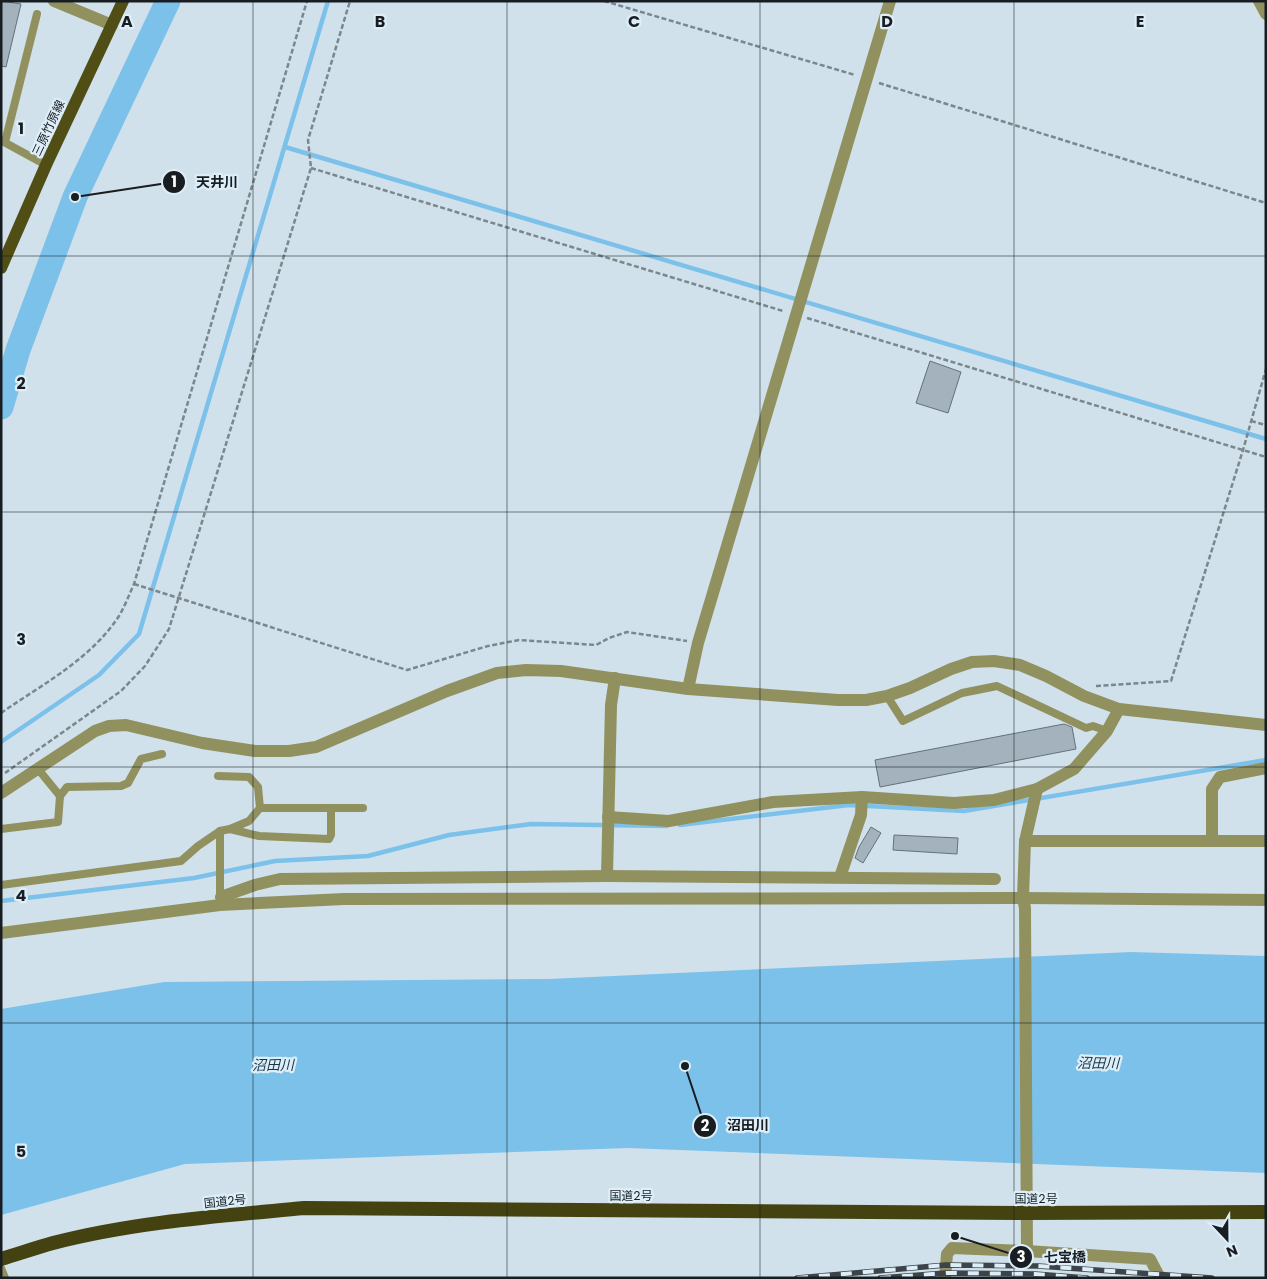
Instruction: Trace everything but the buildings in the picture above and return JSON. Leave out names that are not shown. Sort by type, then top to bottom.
[{"type":"highway","name":"国道2号","points":[[1,1259],[53,1243],[122,1229],[214,1216],[304,1208],[1026,1213],[1266,1212]]},
{"type":"main road","name":"三原竹原線","points":[[1,268],[46,165],[123,1]]},
{"type":"street","points":[[54,1],[112,25]]},
{"type":"street","points":[[688,689],[698,643],[890,1]]},
{"type":"street","points":[[1259,1],[1266,14]]},
{"type":"street","points":[[1,794],[95,731],[109,726],[126,725],[202,742],[255,751],[289,751],[316,747],[447,690],[497,673],[526,670],[561,671],[688,689],[838,700],[866,700],[887,696],[910,688],[972,662],[994,660],[1020,665],[1084,696],[1119,709],[1266,725]]},
{"type":"street","points":[[607,876],[610,705],[615,678]]},
{"type":"street","points":[[608,818],[668,821],[773,802],[862,798],[954,803],[994,800],[1037,789],[1074,769],[1107,731],[1119,709]]},
{"type":"street","points":[[1212,840],[1212,789],[1220,778],[1266,768]]},
{"type":"street","points":[[1026,1250],[1025,841],[1037,789]]},
{"type":"street","points":[[840,877],[861,815],[862,798]]},
{"type":"street","points":[[1025,841],[1266,841]]},
{"type":"street","points":[[220,901],[255,885],[280,879],[607,876],[995,879]]},
{"type":"street","points":[[1,933],[220,901],[344,899],[1024,903],[1266,900]]},
{"type":"street","points":[[946,1278],[947,1254],[952,1248],[1026,1250],[1150,1259],[1160,1278]]},
{"type":"lane","points":[[37,14],[3,141],[46,165]]},
{"type":"lane","points":[[887,696],[903,720],[962,693],[997,686],[1086,728],[1093,726],[1107,731]]},
{"type":"lane","points":[[1,829],[58,822],[60,796],[67,787],[122,786],[128,783],[141,758],[162,754]]},
{"type":"lane","points":[[38,769],[60,796]]},
{"type":"lane","points":[[1,885],[182,861],[198,846],[220,832],[249,821],[260,808],[258,787],[249,777],[218,776]]},
{"type":"lane","points":[[260,808],[363,808]]},
{"type":"lane","points":[[230,829],[259,836],[329,839],[331,835],[331,809]]},
{"type":"lane","points":[[220,832],[220,901]]},
{"type":"lane","points":[[1,1268],[5,1278]]},
{"type":"path","points":[[1,713],[84,657],[105,635],[120,614],[134,584],[308,1]]},
{"type":"path","points":[[1,776],[121,691],[145,666],[169,629],[311,168],[308,140],[350,1]]},
{"type":"path","points":[[604,1],[866,79],[1266,203]]},
{"type":"path","points":[[311,168],[1266,457]]},
{"type":"path","points":[[1084,696],[1094,686],[1171,681],[1243,450],[1266,369]]},
{"type":"path","points":[[1251,421],[1266,426]]},
{"type":"path","points":[[134,584],[407,670],[488,646],[519,640],[596,645],[627,632],[698,643]]},
{"type":"water","points":[[1131,952],[1266,956],[1266,1173],[628,1148],[185,1164],[1,1215],[1,1009],[164,982],[549,979]]},
{"type":"waterway","points":[[1,407],[18,350],[75,197],[168,1]]},
{"type":"waterway","points":[[1,742],[99,675],[139,634],[328,1]]},
{"type":"waterway","points":[[285,147],[1266,439]]},
{"type":"waterway","points":[[680,825],[849,805],[964,811],[1266,760]]},
{"type":"waterway","points":[[1,901],[194,878],[275,861],[368,856],[449,835],[531,824],[667,826]]},
{"type":"railway","points":[[797,1278],[946,1265],[1038,1266],[1212,1278]]},
{"type":"railway","points":[[880,1278],[946,1273],[1035,1274],[1087,1278]]},
{"type":"place","name":"天井川","points":[[75,197]]},
{"type":"place","name":"沼田川","points":[[685,1066]]},
{"type":"place","name":"七宝橋","points":[[955,1236]]}]
